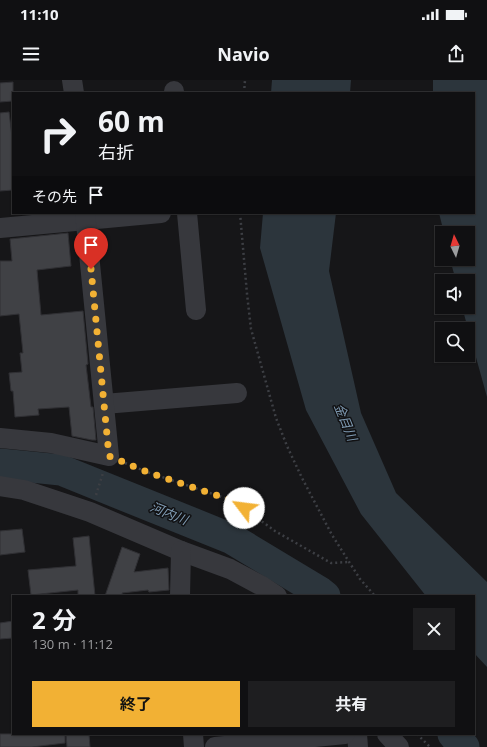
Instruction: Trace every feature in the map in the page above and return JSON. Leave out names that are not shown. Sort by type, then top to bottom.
[{"type":"street","points":[[72,80],[74,92]]},
{"type":"street","points":[[0,228],[86,216],[136,214]]},
{"type":"street","points":[[187,214],[196,310]]},
{"type":"street","points":[[0,438],[51,443],[109,456],[86,216]]},
{"type":"street","points":[[104,404],[237,393]]},
{"type":"street","points":[[0,486],[24,490],[90,512],[181,551],[230,569],[252,580],[275,595]]},
{"type":"street","points":[[180,595],[181,551]]},
{"type":"street","points":[[193,735],[194,747]]},
{"type":"street","points":[[215,747],[337,735]]},
{"type":"street","points":[[357,735],[358,747]]},
{"type":"street","points":[[388,735],[399,747]]},
{"type":"street","points":[[403,735],[414,747]]},
{"type":"path","points":[[244,92],[246,80]]},
{"type":"path","points":[[240,214],[246,294],[252,329],[276,418],[302,478],[332,535],[348,562],[374,595]]},
{"type":"path","points":[[90,512],[109,456],[147,472],[234,501],[275,531],[331,563],[348,562]]},
{"type":"path","points":[[418,735],[430,747]]},
{"type":"water","points":[[272,80],[351,80],[350,92],[271,92]]},
{"type":"water","points":[[433,80],[487,80],[487,397],[475,354],[475,322],[466,322],[464,314],[475,314],[475,274],[454,274],[452,266],[475,266],[475,226],[442,226],[439,214],[475,214],[475,92],[433,92]]},
{"type":"water","name":"金目川","points":[[263,214],[336,214],[329,271],[361,413],[396,493],[487,582],[487,667],[475,654],[475,595],[425,595],[361,514],[306,410],[260,248]]},
{"type":"building","points":[[13,82],[12,101],[0,102],[0,83]]},
{"type":"building","points":[[9,112],[12,137],[12,190],[0,191],[0,113]]},
{"type":"building","points":[[68,233],[71,266],[37,270],[41,315],[83,311],[88,364],[86,365],[91,407],[93,407],[96,440],[72,436],[69,407],[38,409],[39,415],[15,417],[13,391],[11,391],[9,373],[22,372],[20,353],[23,353],[19,314],[0,316],[0,261],[12,261],[10,239]]},
{"type":"building","points":[[22,529],[25,552],[0,555],[0,531]]},
{"type":"building","points":[[89,536],[95,595],[78,595],[78,590],[31,595],[28,570],[76,566],[73,538]]},
{"type":"building","points":[[122,547],[140,554],[134,572],[168,568],[169,590],[149,592],[148,590],[122,593],[123,595],[105,595]]},
{"type":"building","points":[[12,621],[12,638],[0,639],[0,623]]},
{"type":"building","points":[[0,734],[65,735],[65,743],[32,747],[0,747]]},
{"type":"building","points":[[66,735],[89,735],[90,747],[67,747]]},
{"type":"waterway","name":"河内川","points":[[0,464],[61,470],[232,539],[324,595]]},
{"type":"waterway","name":"河内川","points":[[454,735],[464,747]]},
{"type":"route","points":[[91,269],[109,456],[147,472],[234,501],[244,508]]}]
